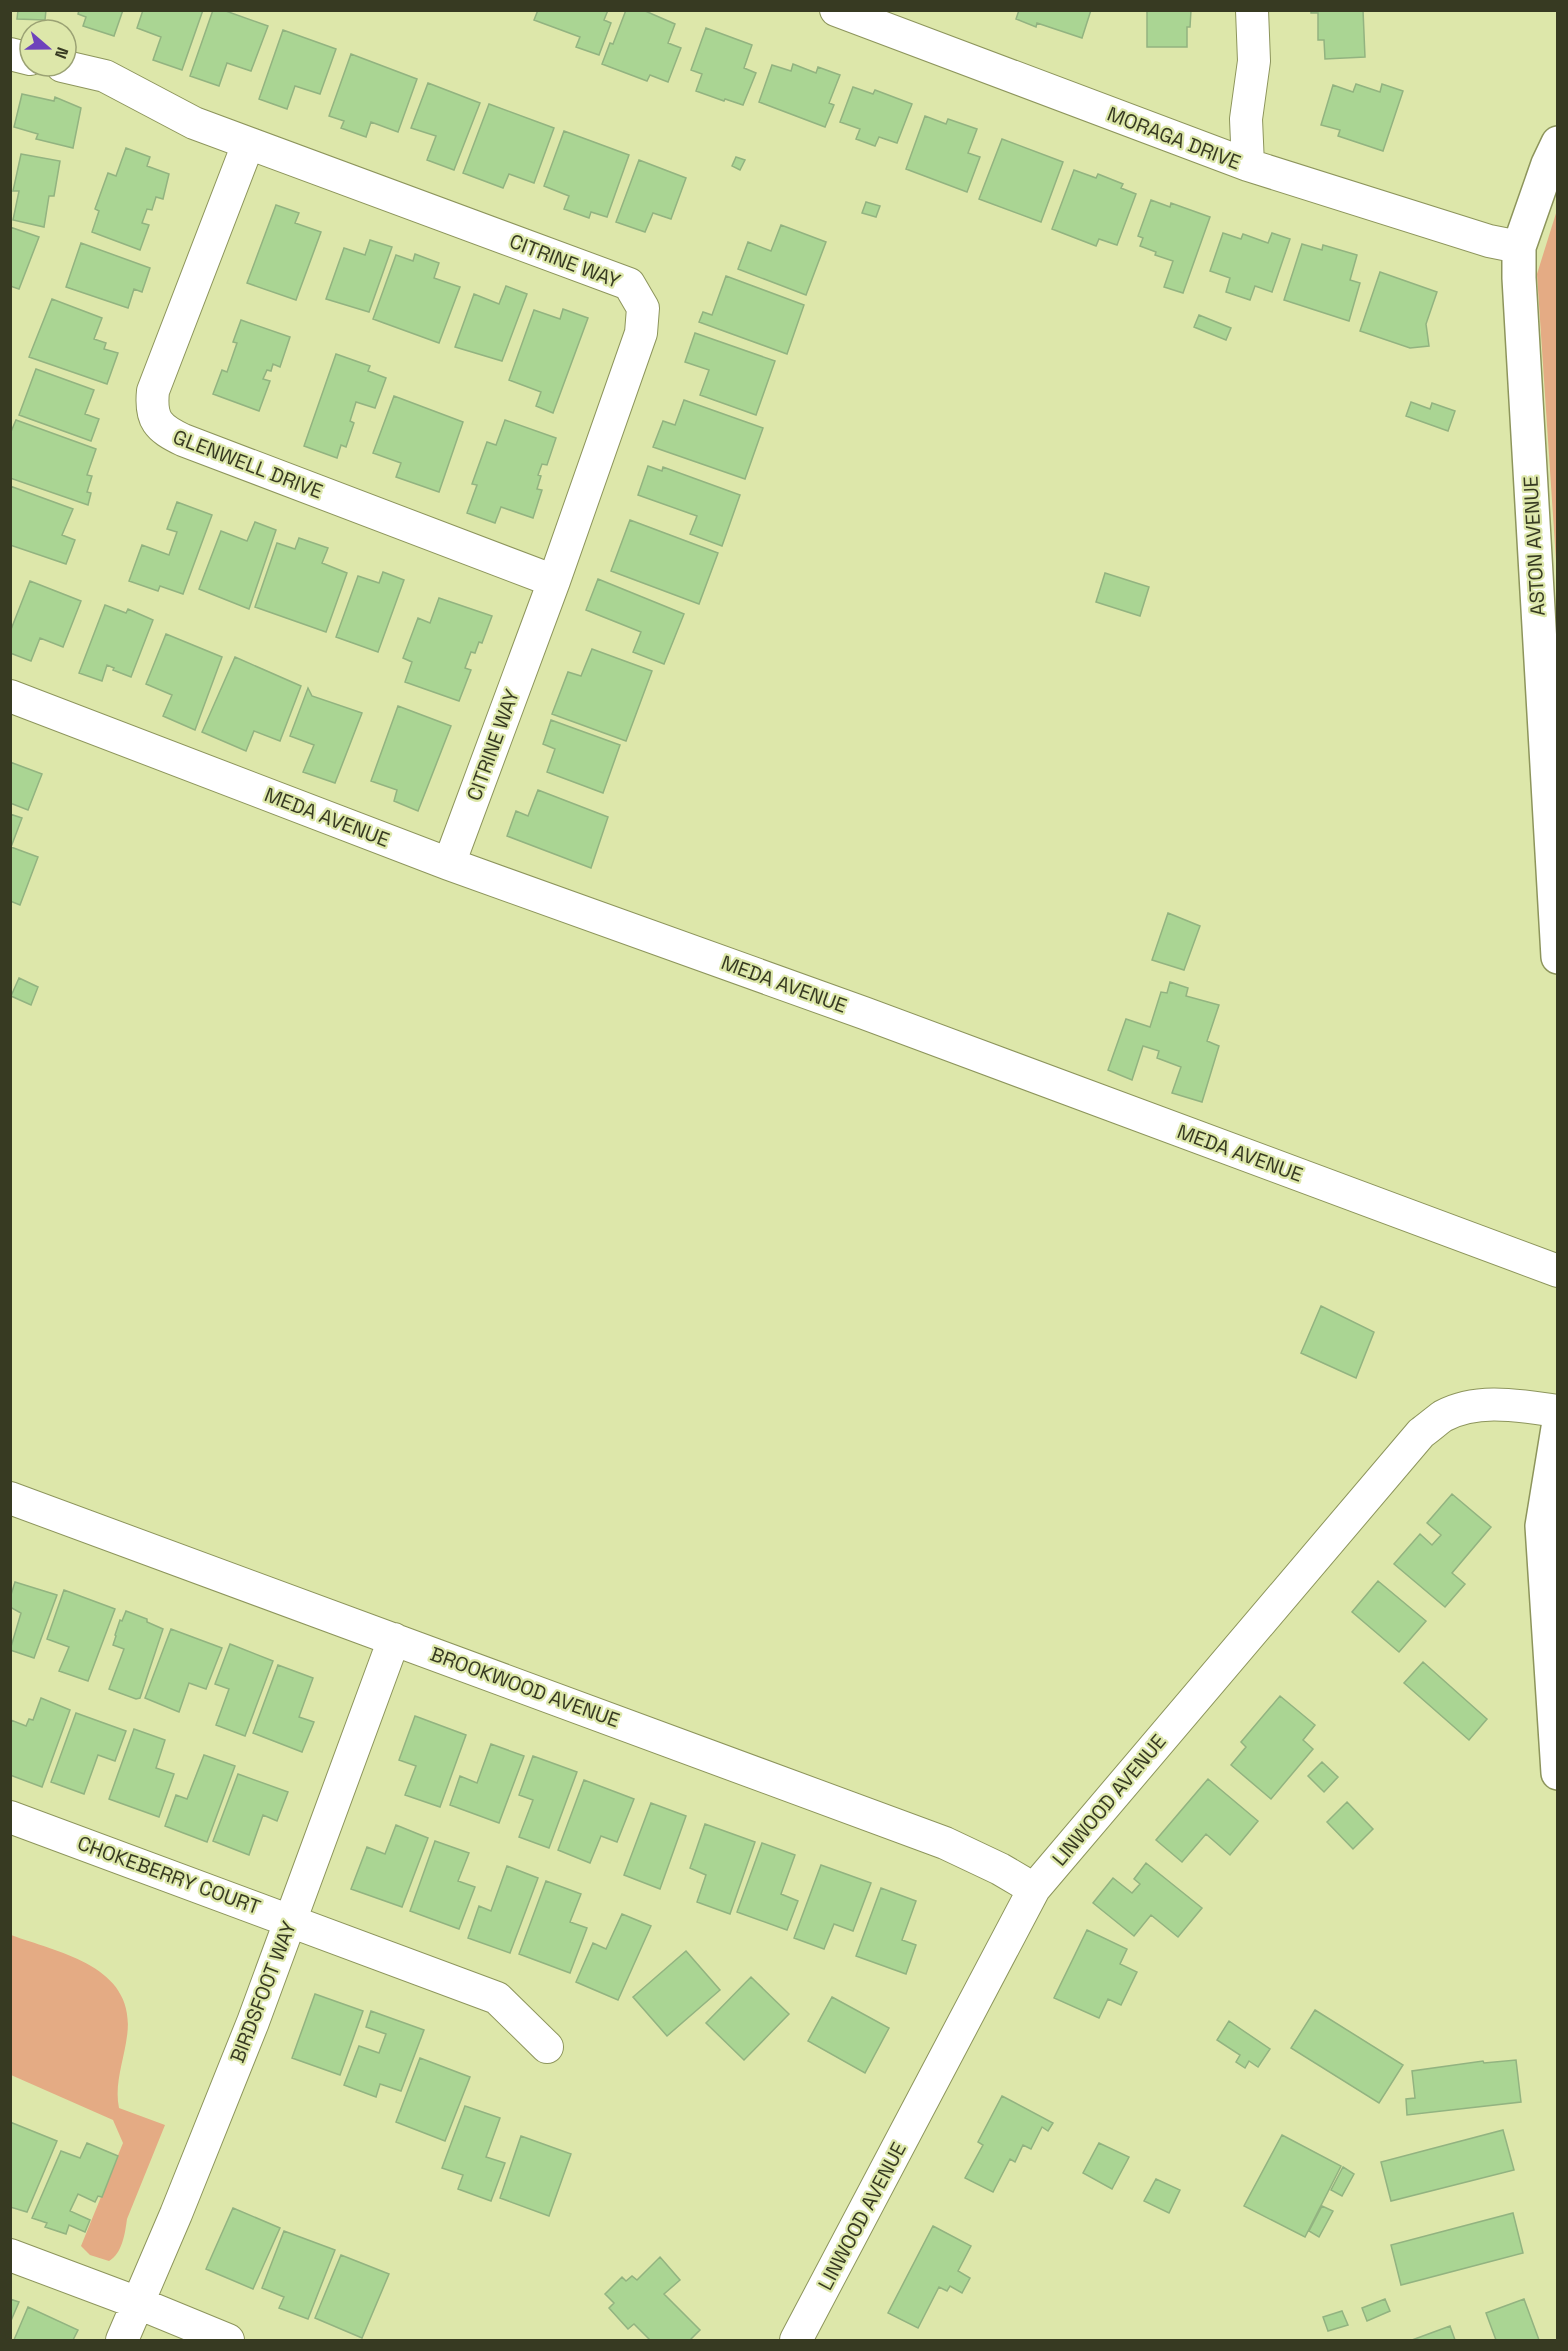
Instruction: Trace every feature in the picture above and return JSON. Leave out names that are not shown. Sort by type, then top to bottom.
[{"type":"street","name":"MORAGA DRIVE","points":[[836,10],[911,24],[1248,165],[1489,241],[1519,247]]},
{"type":"street","points":[[1248,165],[1245,119],[1254,61],[1252,10]]},
{"type":"street","name":"CITRINE WAY","points":[[78,70],[105,76],[194,123],[628,284],[643,308],[641,333],[554,581],[449,864]]},
{"type":"street","name":"ASTON AVENUE","points":[[1557,143],[1519,247],[1557,957]]},
{"type":"street","name":"GLENWELL DRIVE","points":[[248,144],[153,391],[151,410],[164,431],[554,581]]},
{"type":"street","name":"MEDA AVENUE","points":[[10,696],[449,864],[876,1017],[1557,1271]]},
{"type":"street","name":"LINWOOD AVENUE","points":[[796,2340],[1034,1889],[1421,1433],[1444,1416],[1469,1407],[1507,1404],[1557,1411]]},
{"type":"street","points":[[1557,1428],[1542,1526],[1557,1773]]},
{"type":"street","name":"BROOKWOOD AVENUE","points":[[10,1498],[945,1843],[1000,1869],[1034,1889]]},
{"type":"street","name":"BIRDSFOOT WAY","points":[[122,2340],[202,2150],[291,1920],[338,1786],[394,1639]]},
{"type":"street","name":"CHOKEBERRY COURT","points":[[10,1817],[497,1998],[547,2047]]},
{"type":"street","points":[[10,2255],[228,2340]]},
{"type":"shaded area","points":[[1557,210],[1557,576],[1537,274]]},
{"type":"shaded area","points":[[11,1935],[72,1956],[108,1978],[120,1993],[127,2012],[127,2036],[119,2081],[119,2108],[165,2125],[127,2219],[120,2249],[109,2261],[90,2255],[81,2246],[123,2143],[113,2120],[11,2075]]},
{"type":"building","points":[[18,10],[46,10],[45,18],[17,19]]},
{"type":"building","points":[[79,10],[123,10],[114,36],[83,26],[86,17],[78,14]]},
{"type":"building","points":[[143,10],[203,10],[182,70],[153,60],[161,37],[137,28]]},
{"type":"building","points":[[213,10],[223,10],[268,26],[251,71],[227,63],[219,86],[190,76]]},
{"type":"building","points":[[538,10],[608,10],[604,20],[611,23],[599,55],[576,47],[580,37],[534,20]]},
{"type":"building","points":[[626,10],[643,10],[675,24],[668,43],[681,48],[668,82],[650,75],[647,81],[602,64],[610,43],[613,44]]},
{"type":"building","points":[[1019,10],[1091,10],[1082,38],[1037,23],[1036,27],[1016,19]]},
{"type":"building","points":[[1147,10],[1191,10],[1190,27],[1187,27],[1187,47],[1147,47]]},
{"type":"building","points":[[1311,10],[1363,10],[1365,57],[1325,59],[1324,40],[1318,40],[1318,13],[1311,13]]},
{"type":"building","points":[[706,28],[752,45],[744,68],[756,73],[743,105],[696,91],[702,74],[691,70]]},
{"type":"building","points":[[283,30],[336,49],[320,94],[295,86],[287,109],[259,99]]},
{"type":"building","points":[[351,54],[417,79],[398,132],[371,122],[366,137],[341,128],[344,121],[329,116]]},
{"type":"building","points":[[793,64],[816,73],[818,67],[840,75],[829,103],[834,105],[825,127],[759,102],[772,65],[791,71]]},
{"type":"building","points":[[428,83],[480,103],[454,170],[427,160],[436,136],[411,128]]},
{"type":"building","points":[[1356,84],[1380,92],[1382,84],[1403,91],[1383,151],[1338,136],[1340,130],[1321,125],[1333,85],[1353,92]]},
{"type":"building","points":[[853,87],[873,94],[875,90],[912,104],[897,143],[879,137],[875,146],[856,139],[860,129],[840,122]]},
{"type":"building","points":[[22,94],[54,101],[55,97],[81,108],[73,148],[36,139],[38,134],[14,127]]},
{"type":"building","points":[[489,104],[554,128],[534,183],[509,174],[503,188],[463,173]]},
{"type":"building","points":[[925,116],[946,124],[948,119],[977,129],[968,153],[980,157],[967,192],[906,169]]},
{"type":"building","points":[[564,131],[629,155],[607,217],[591,212],[589,218],[564,209],[569,196],[544,186]]},
{"type":"building","points":[[1002,139],[1063,162],[1041,222],[979,199]]},
{"type":"building","points":[[126,148],[150,157],[147,166],[169,174],[163,199],[156,197],[152,210],[147,209],[142,223],[149,225],[140,250],[92,232],[99,211],[95,209],[108,173],[116,176]]},
{"type":"building","points":[[21,154],[60,161],[54,196],[49,196],[44,227],[13,220],[19,191],[13,191]]},
{"type":"building","points":[[736,157],[745,160],[740,170],[732,166]]},
{"type":"building","points":[[639,160],[686,178],[671,219],[653,213],[645,232],[616,222]]},
{"type":"building","points":[[1074,170],[1096,178],[1098,174],[1123,184],[1121,188],[1136,194],[1117,245],[1099,239],[1096,246],[1052,229]]},
{"type":"building","points":[[1151,200],[1170,207],[1171,203],[1210,217],[1183,293],[1164,287],[1173,261],[1155,255],[1156,252],[1140,246],[1143,238],[1138,236]]},
{"type":"building","points":[[866,202],[880,206],[876,217],[862,213]]},
{"type":"building","points":[[276,205],[299,213],[295,223],[321,232],[296,300],[247,283]]},
{"type":"building","points":[[781,225],[826,242],[806,295],[738,269],[748,242],[771,251]]},
{"type":"building","points":[[10,227],[39,237],[19,289],[10,286]]},
{"type":"building","points":[[1223,233],[1241,239],[1243,234],[1268,243],[1272,233],[1290,239],[1272,292],[1255,286],[1250,300],[1226,292],[1230,278],[1210,271]]},
{"type":"building","points":[[370,240],[392,247],[369,312],[326,299],[344,248],[365,255]]},
{"type":"building","points":[[81,243],[150,268],[142,292],[134,289],[128,308],[66,287]]},
{"type":"building","points":[[1302,244],[1322,250],[1323,245],[1357,255],[1350,280],[1360,283],[1349,321],[1284,300]]},
{"type":"building","points":[[415,254],[439,263],[434,278],[460,287],[439,343],[373,319],[396,255],[413,261]]},
{"type":"building","points":[[1380,272],[1437,292],[1426,324],[1429,346],[1410,348],[1360,331]]},
{"type":"building","points":[[726,276],[804,305],[787,354],[699,322],[703,312],[712,315]]},
{"type":"building","points":[[506,286],[527,294],[502,361],[455,347],[474,294],[499,304]]},
{"type":"building","points":[[52,299],[102,318],[94,339],[106,343],[104,349],[118,353],[107,384],[29,357]]},
{"type":"building","points":[[563,309],[588,318],[553,413],[536,406],[541,392],[509,380],[534,310],[560,319]]},
{"type":"building","points":[[1199,315],[1231,328],[1226,340],[1194,327]]},
{"type":"building","points":[[241,320],[290,337],[280,367],[273,364],[271,371],[267,370],[263,379],[270,381],[259,411],[213,394],[222,370],[227,372],[237,343],[233,342]]},
{"type":"building","points":[[695,333],[775,361],[756,415],[700,395],[709,370],[685,362]]},
{"type":"building","points":[[336,354],[370,366],[368,371],[386,378],[375,408],[356,402],[350,421],[354,423],[346,447],[341,445],[337,458],[304,446]]},
{"type":"building","points":[[36,369],[94,390],[85,414],[99,419],[91,441],[19,415]]},
{"type":"building","points":[[394,396],[463,422],[439,492],[396,477],[401,463],[373,453]]},
{"type":"building","points":[[684,400],[763,428],[745,479],[653,447],[663,421],[675,425]]},
{"type":"building","points":[[1411,402],[1430,409],[1432,403],[1455,411],[1448,431],[1406,416]]},
{"type":"building","points":[[16,420],[96,449],[87,475],[92,476],[87,492],[91,493],[88,505],[10,478],[10,434]]},
{"type":"building","points":[[505,420],[556,438],[547,465],[542,464],[538,475],[541,476],[537,489],[542,490],[533,518],[501,507],[495,523],[467,513],[477,485],[472,484],[487,442],[496,445]]},
{"type":"building","points":[[648,466],[662,471],[663,467],[740,495],[722,546],[690,534],[697,516],[638,495]]},
{"type":"building","points":[[10,486],[73,509],[62,535],[75,540],[66,564],[10,545]]},
{"type":"building","points":[[177,502],[212,515],[183,594],[160,586],[158,591],[129,581],[142,545],[169,555],[177,532],[167,529]]},
{"type":"building","points":[[630,520],[718,553],[699,604],[611,571]]},
{"type":"building","points":[[255,522],[276,530],[249,609],[199,589],[221,531],[247,541]]},
{"type":"building","points":[[299,538],[328,548],[322,563],[347,573],[326,632],[255,607],[277,543],[295,549]]},
{"type":"building","points":[[383,572],[404,580],[378,652],[336,637],[358,576],[379,583]]},
{"type":"building","points":[[1105,573],[1149,587],[1140,616],[1096,602]]},
{"type":"building","points":[[598,579],[684,614],[664,664],[633,652],[641,632],[586,610]]},
{"type":"building","points":[[30,581],[81,601],[63,647],[40,638],[31,661],[10,653],[10,632]]},
{"type":"building","points":[[439,598],[492,616],[482,643],[479,642],[475,653],[471,652],[465,668],[471,670],[459,701],[405,682],[412,662],[403,658],[418,618],[430,623]]},
{"type":"building","points":[[105,605],[126,613],[128,609],[153,620],[131,677],[107,665],[102,681],[79,673]]},
{"type":"building","points":[[166,634],[222,657],[195,730],[163,716],[172,695],[146,684]]},
{"type":"building","points":[[592,649],[652,671],[626,741],[552,714],[568,672],[581,676]]},
{"type":"building","points":[[235,657],[301,686],[280,741],[254,731],[246,751],[202,732]]},
{"type":"building","points":[[308,688],[312,696],[362,713],[335,783],[303,772],[314,745],[290,736]]},
{"type":"building","points":[[398,706],[451,726],[418,811],[394,801],[397,790],[371,781]]},
{"type":"building","points":[[551,720],[620,745],[603,793],[547,772],[555,749],[543,744]]},
{"type":"building","points":[[10,762],[42,774],[28,810],[10,803]]},
{"type":"building","points":[[538,790],[608,817],[591,868],[507,836],[516,811],[528,816]]},
{"type":"building","points":[[10,814],[22,818],[11,847],[38,857],[20,905],[10,901]]},
{"type":"building","points":[[1168,913],[1200,926],[1184,970],[1152,960]]},
{"type":"building","points":[[19,978],[38,987],[31,1005],[11,996]]},
{"type":"building","points":[[1170,982],[1188,988],[1186,996],[1219,1005],[1207,1041],[1219,1046],[1202,1102],[1172,1093],[1181,1067],[1157,1058],[1159,1051],[1143,1046],[1132,1080],[1108,1070],[1126,1019],[1150,1027],[1161,992],[1167,993]]},
{"type":"building","points":[[1321,1306],[1374,1332],[1356,1378],[1301,1353]]},
{"type":"building","points":[[1452,1494],[1491,1527],[1452,1573],[1465,1584],[1445,1607],[1394,1564],[1420,1534],[1432,1545],[1441,1535],[1427,1523]]},
{"type":"building","points":[[1378,1581],[1426,1621],[1399,1652],[1352,1612]]},
{"type":"building","points":[[15,1582],[57,1595],[34,1658],[10,1650],[21,1613],[10,1607]]},
{"type":"building","points":[[64,1590],[115,1609],[88,1681],[59,1671],[69,1647],[47,1639]]},
{"type":"building","points":[[126,1611],[147,1619],[147,1622],[163,1629],[140,1698],[136,1699],[109,1689],[124,1649],[113,1645],[120,1620],[122,1621]]},
{"type":"building","points":[[171,1629],[222,1648],[206,1689],[189,1683],[179,1712],[145,1698]]},
{"type":"building","points":[[230,1644],[273,1661],[245,1736],[216,1725],[229,1689],[215,1684]]},
{"type":"building","points":[[1423,1662],[1487,1719],[1469,1740],[1404,1683]]},
{"type":"building","points":[[278,1665],[313,1678],[299,1717],[314,1722],[302,1752],[253,1733]]},
{"type":"building","points":[[1280,1696],[1315,1725],[1303,1740],[1313,1749],[1271,1799],[1231,1765],[1246,1747],[1241,1742]]},
{"type":"building","points":[[41,1698],[70,1710],[42,1787],[10,1775],[11,1720],[26,1726],[29,1719],[33,1720]]},
{"type":"building","points":[[76,1713],[126,1731],[115,1761],[98,1755],[84,1794],[51,1782]]},
{"type":"building","points":[[415,1716],[466,1735],[440,1807],[405,1795],[416,1766],[399,1760]]},
{"type":"building","points":[[134,1729],[165,1740],[156,1768],[174,1774],[159,1817],[109,1799]]},
{"type":"building","points":[[491,1744],[524,1756],[499,1823],[450,1805],[460,1776],[477,1783]]},
{"type":"building","points":[[204,1755],[235,1766],[207,1842],[165,1826],[176,1795],[187,1799]]},
{"type":"building","points":[[533,1756],[577,1772],[549,1848],[519,1837],[533,1800],[519,1795]]},
{"type":"building","points":[[1322,1762],[1338,1777],[1324,1792],[1308,1776]]},
{"type":"building","points":[[238,1774],[288,1792],[277,1821],[263,1815],[249,1855],[213,1841]]},
{"type":"building","points":[[1208,1779],[1258,1821],[1230,1855],[1206,1834],[1182,1862],[1156,1840]]},
{"type":"building","points":[[584,1780],[634,1799],[617,1842],[601,1836],[590,1863],[558,1850]]},
{"type":"building","points":[[1347,1802],[1373,1829],[1353,1849],[1327,1822]]},
{"type":"building","points":[[651,1803],[686,1816],[660,1889],[624,1875]]},
{"type":"building","points":[[705,1824],[755,1842],[730,1914],[697,1902],[706,1875],[690,1868]]},
{"type":"building","points":[[396,1825],[428,1838],[402,1907],[351,1889],[367,1847],[385,1854]]},
{"type":"building","points":[[435,1841],[469,1853],[458,1881],[475,1887],[459,1929],[410,1911]]},
{"type":"building","points":[[762,1843],[795,1855],[781,1894],[798,1901],[787,1930],[737,1912]]},
{"type":"building","points":[[1146,1863],[1202,1908],[1178,1937],[1151,1915],[1134,1936],[1093,1903],[1113,1878],[1132,1893],[1140,1884],[1134,1879]]},
{"type":"building","points":[[821,1865],[871,1883],[853,1931],[834,1924],[824,1949],[794,1938]]},
{"type":"building","points":[[507,1866],[538,1878],[510,1953],[468,1938],[479,1906],[491,1911]]},
{"type":"building","points":[[546,1881],[581,1894],[570,1922],[587,1928],[570,1973],[519,1954]]},
{"type":"building","points":[[881,1888],[916,1901],[902,1940],[916,1945],[906,1974],[856,1956]]},
{"type":"building","points":[[622,1914],[651,1926],[618,2000],[576,1982],[593,1943],[606,1949]]},
{"type":"building","points":[[1087,1930],[1127,1949],[1120,1964],[1137,1972],[1121,2005],[1108,1999],[1099,2018],[1054,1998]]},
{"type":"building","points":[[686,1951],[720,1990],[667,2036],[633,1997]]},
{"type":"building","points":[[751,1977],[789,2014],[744,2060],[706,2023]]},
{"type":"building","points":[[315,1994],[363,2011],[340,2075],[292,2058]]},
{"type":"building","points":[[832,1997],[889,2028],[865,2073],[808,2041]]},
{"type":"building","points":[[1315,2010],[1403,2065],[1379,2103],[1291,2048]]},
{"type":"building","points":[[371,2011],[424,2030],[401,2091],[380,2084],[376,2097],[344,2085],[359,2046],[379,2053],[386,2034],[366,2027]]},
{"type":"building","points":[[1229,2021],[1270,2049],[1258,2067],[1249,2061],[1245,2068],[1236,2062],[1240,2055],[1217,2040]]},
{"type":"building","points":[[420,2058],[470,2077],[445,2141],[396,2122]]},
{"type":"building","points":[[1516,2060],[1521,2102],[1407,2115],[1406,2099],[1415,2098],[1412,2071],[1483,2061],[1484,2063]]},
{"type":"building","points":[[1002,2096],[1053,2123],[1048,2131],[1042,2127],[1031,2149],[1023,2145],[1015,2162],[1010,2159],[993,2192],[965,2178],[983,2145],[978,2142]]},
{"type":"building","points":[[465,2106],[500,2118],[486,2157],[505,2163],[491,2201],[458,2189],[463,2175],[442,2168]]},
{"type":"building","points":[[10,2122],[57,2141],[27,2212],[10,2207]]},
{"type":"building","points":[[1503,2130],[1514,2170],[1391,2201],[1381,2162]]},
{"type":"building","points":[[1282,2135],[1341,2166],[1305,2237],[1244,2206]]},
{"type":"building","points":[[521,2136],[571,2154],[549,2216],[500,2198]]},
{"type":"building","points":[[87,2143],[118,2156],[102,2197],[98,2196],[95,2202],[78,2194],[70,2211],[90,2220],[85,2232],[69,2225],[66,2234],[45,2227],[47,2223],[32,2218],[61,2151],[80,2158]]},
{"type":"building","points":[[1099,2143],[1129,2157],[1112,2189],[1083,2173]]},
{"type":"building","points":[[1343,2167],[1354,2174],[1342,2196],[1331,2190]]},
{"type":"building","points":[[1156,2179],[1180,2190],[1169,2213],[1144,2201]]},
{"type":"building","points":[[1322,2206],[1333,2211],[1319,2237],[1309,2231]]},
{"type":"building","points":[[233,2208],[280,2228],[253,2289],[206,2269]]},
{"type":"building","points":[[1513,2213],[1523,2253],[1401,2285],[1391,2245]]},
{"type":"building","points":[[933,2226],[971,2246],[958,2271],[970,2278],[962,2293],[950,2286],[947,2291],[939,2287],[918,2328],[888,2313]]},
{"type":"building","points":[[284,2231],[335,2250],[308,2319],[279,2308],[284,2297],[262,2288]]},
{"type":"building","points":[[341,2255],[389,2274],[362,2338],[315,2318]]},
{"type":"building","points":[[660,2257],[680,2280],[664,2294],[700,2330],[690,2340],[650,2340],[634,2324],[628,2329],[609,2308],[614,2303],[605,2294],[622,2277],[626,2281],[632,2276],[637,2280]]},
{"type":"building","points":[[10,2299],[19,2302],[10,2323]]},
{"type":"building","points":[[1385,2299],[1390,2311],[1367,2321],[1362,2308]]},
{"type":"building","points":[[1524,2299],[1539,2340],[1496,2340],[1486,2313]]},
{"type":"building","points":[[28,2307],[78,2330],[73,2340],[14,2340]]},
{"type":"building","points":[[1342,2311],[1348,2325],[1328,2331],[1323,2317]]},
{"type":"building","points":[[1450,2326],[1455,2340],[1412,2340]]}]
